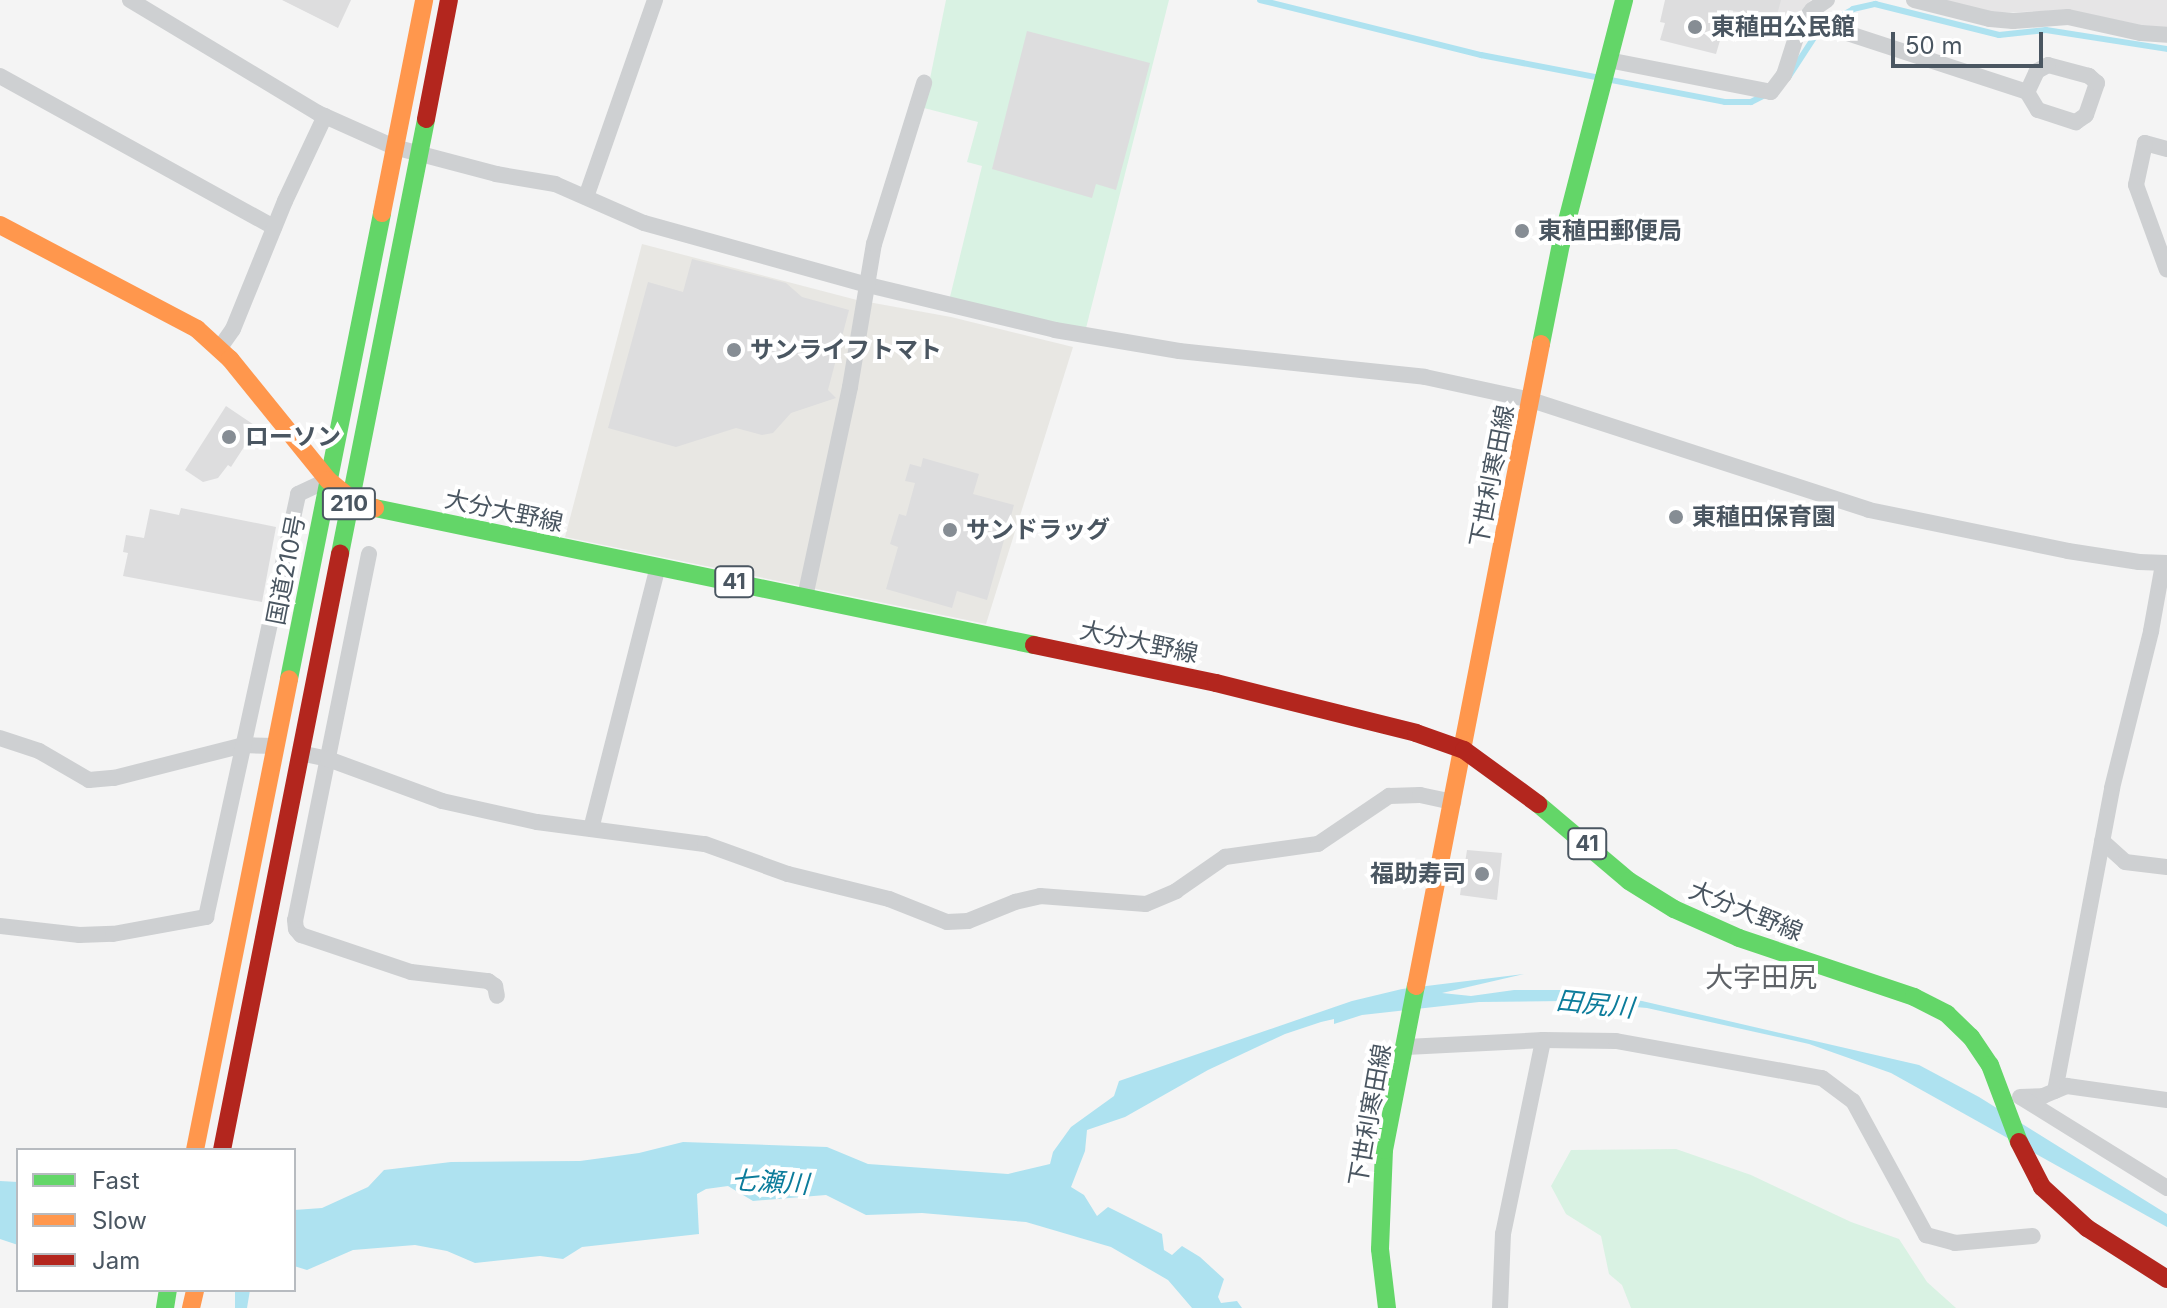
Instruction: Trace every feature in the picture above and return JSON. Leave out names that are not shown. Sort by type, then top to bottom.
[{"type":"main road","name":"国道210号","points":[[195,1148],[424,0]]},
{"type":"main road","name":"国道210号","points":[[222,1148],[449,0]]},
{"type":"main road","name":"下世利寒田線","points":[[1387,1308],[1380,1249],[1381,1182],[1561,244],[1624,0]]},
{"type":"main road","name":"大分大野線","points":[[0,225],[182,319],[219,349],[328,480],[350,498],[369,507],[1216,683],[1416,733],[1464,750],[1540,805],[1629,881],[1674,909],[1739,938],[1914,997],[1947,1014],[1978,1045],[2010,1097],[2023,1151],[2042,1187],[2066,1211],[2167,1279]]},
{"type":"street","points":[[130,0],[325,116],[394,147],[418,155],[555,184],[644,223],[868,285],[1072,333],[1179,351],[1345,372],[1394,372],[1531,400],[1711,456],[1782,484],[1860,508],[2068,551],[2165,563],[2102,841],[2055,1091]]},
{"type":"street","points":[[586,197],[655,0]]},
{"type":"street","points":[[1608,60],[1771,92],[1784,75],[1795,35],[1804,19],[1827,0]]},
{"type":"street","points":[[1914,0],[1990,19],[2013,21],[2068,17],[2141,33],[2167,35]]},
{"type":"street","points":[[1804,19],[2027,92]]},
{"type":"street","points":[[0,76],[274,227]]},
{"type":"street","points":[[805,597],[840,438],[874,244],[924,83]]},
{"type":"street","points":[[219,349],[233,329],[274,227],[325,116]]},
{"type":"street","points":[[2167,149],[2145,143],[2136,185],[2167,270]]},
{"type":"street","points":[[0,926],[79,935],[113,934],[206,917],[298,494],[328,480]]},
{"type":"street","points":[[369,554],[295,920],[296,929],[301,935],[411,972],[488,981],[495,986],[497,996]]},
{"type":"street","points":[[591,829],[658,567]]},
{"type":"street","points":[[1,744],[39,751],[89,780],[114,778],[243,745],[275,746]]},
{"type":"street","points":[[300,753],[328,759],[433,799],[537,822],[705,844],[788,874],[876,895],[930,918],[957,922],[1040,896],[1138,904],[1157,901],[1225,857],[1318,844],[1389,796],[1420,795],[1453,802]]},
{"type":"street","points":[[2102,841],[2125,862],[2167,867]]},
{"type":"street","points":[[1500,1308],[1503,1234],[1543,1040]]},
{"type":"street","points":[[1406,1047],[1543,1040],[1643,1045],[1822,1078],[1853,1101],[1926,1235],[1955,1243],[2033,1236]]},
{"type":"street","points":[[2010,1097],[2073,1087],[2167,1100]]},
{"type":"street","points":[[2010,1097],[2167,1188]]},
{"type":"shaded area","points":[[1735,0],[1811,0],[1787,27],[1732,17]]},
{"type":"shaded area","points":[[1943,0],[2167,0],[2167,31],[2070,10],[1996,13]]},
{"type":"shaded area","points":[[642,244],[857,300],[951,317],[1073,347],[986,624],[565,537]]},
{"type":"green space","points":[[946,0],[1169,0],[1085,332],[949,301],[982,166],[967,162],[978,122],[924,108]]},
{"type":"green space","points":[[1676,1149],[1751,1175],[1851,1222],[1899,1239],[1927,1282],[1956,1308],[1631,1308],[1622,1285],[1609,1274],[1601,1236],[1566,1214],[1551,1186],[1571,1150]]},
{"type":"water","name":"七瀬川","points":[[1524,974],[1442,993],[1471,996],[1514,990],[1565,990],[1642,1001],[1919,1065],[1979,1097],[2167,1214],[2167,1227],[1891,1073],[1809,1044],[1647,1008],[1564,1001],[1479,1002],[1362,1015],[1334,1024],[1334,1019],[1321,1022],[1285,1034],[1208,1070],[1125,1117],[1087,1130],[1085,1151],[1071,1187],[1084,1195],[1097,1216],[1108,1207],[1162,1234],[1164,1250],[1172,1255],[1182,1246],[1200,1257],[1224,1279],[1218,1297],[1221,1303],[1237,1301],[1242,1308],[1192,1308],[1168,1280],[1111,1247],[1026,1222],[922,1213],[866,1215],[826,1195],[753,1201],[728,1186],[706,1189],[697,1194],[699,1234],[582,1247],[563,1259],[540,1256],[475,1263],[447,1251],[415,1245],[353,1250],[307,1270],[296,1267],[296,1210],[322,1208],[368,1187],[384,1170],[451,1162],[580,1161],[639,1153],[683,1142],[827,1147],[868,1164],[1008,1174],[1050,1164],[1053,1152],[1071,1127],[1114,1096],[1119,1081],[1352,1001],[1402,989]]},
{"type":"water","points":[[0,1181],[16,1182],[16,1244],[0,1239]]},
{"type":"water","points":[[235,1292],[250,1292],[247,1308],[235,1308]]},
{"type":"building","points":[[282,0],[351,0],[338,28]]},
{"type":"building","name":"東稙田公民館","points":[[1665,0],[1781,0],[1776,19],[1729,10],[1716,54],[1660,40],[1665,23],[1660,22]]},
{"type":"building","points":[[1027,31],[1150,63],[1116,190],[1096,184],[1092,198],[992,169]]},
{"type":"building","name":"サンライフトマト","points":[[692,259],[786,283],[802,297],[849,310],[828,390],[836,398],[791,413],[773,433],[762,435],[736,428],[676,447],[608,428],[648,282],[683,292]]},
{"type":"building","name":"ローソン","points":[[226,406],[257,427],[231,467],[228,465],[218,478],[203,482],[185,470]]},
{"type":"building","name":"サンドラッグ","points":[[923,458],[979,474],[973,494],[1014,505],[987,600],[957,591],[952,608],[886,589],[898,547],[890,544],[899,514],[906,516],[915,483],[905,481],[910,464],[921,467]]},
{"type":"building","points":[[181,508],[276,527],[262,602],[123,576],[128,553],[123,552],[126,535],[144,538],[150,509],[179,515]]},
{"type":"building","name":"福助寿司","points":[[1467,850],[1502,853],[1497,900],[1460,895]]},
{"type":"waterway","points":[[1260,0],[1481,55],[1725,102],[1751,102],[1765,95]]},
{"type":"waterway","points":[[1789,76],[1821,27],[1853,9],[1875,4],[1999,35],[2046,30],[2167,49]]},
{"type":"traffic: fast","points":[[1541,344],[1561,244],[1624,0]]},
{"type":"traffic: fast","points":[[340,554],[426,119]]},
{"type":"traffic: fast","points":[[289,679],[382,213]]},
{"type":"traffic: fast","points":[[375,508],[1034,645]]},
{"type":"traffic: fast","points":[[1538,804],[1629,881],[1674,909],[1739,938],[1914,997],[1947,1014],[1971,1037],[1990,1065],[2019,1142]]},
{"type":"traffic: fast","points":[[1387,1308],[1380,1249],[1384,1150],[1416,986]]},
{"type":"traffic: fast","points":[[165,1308],[168,1292]]},
{"type":"traffic: slow","points":[[382,213],[424,0]]},
{"type":"traffic: slow","points":[[0,225],[197,329],[230,359],[328,480],[350,498],[375,508]]},
{"type":"traffic: slow","points":[[1416,986],[1541,344]]},
{"type":"traffic: slow","points":[[195,1148],[289,679]]},
{"type":"traffic: slow","points":[[191,1308],[195,1292]]},
{"type":"traffic: jam","points":[[426,119],[449,0]]},
{"type":"traffic: jam","points":[[222,1148],[340,554]]},
{"type":"traffic: jam","points":[[1034,645],[1216,683],[1416,733],[1464,750],[1538,804]]},
{"type":"traffic: jam","points":[[2019,1142],[2042,1187],[2087,1228],[2167,1279]]},
{"type":"place","name":"東稙田公民館","points":[[1695,27]]},
{"type":"place","name":"東稙田郵便局","points":[[1522,231]]},
{"type":"place","name":"サンライフトマト","points":[[734,350]]},
{"type":"place","name":"ローソン","points":[[229,437]]},
{"type":"place","name":"東稙田保育園","points":[[1676,517]]},
{"type":"place","name":"サンドラッグ","points":[[950,530]]},
{"type":"place","name":"福助寿司","points":[[1482,874]]},
{"type":"district","name":"大字田尻","points":[[1761,977]]},
{"type":"water label","name":"田尻川","points":[[1595,1004]]}]
